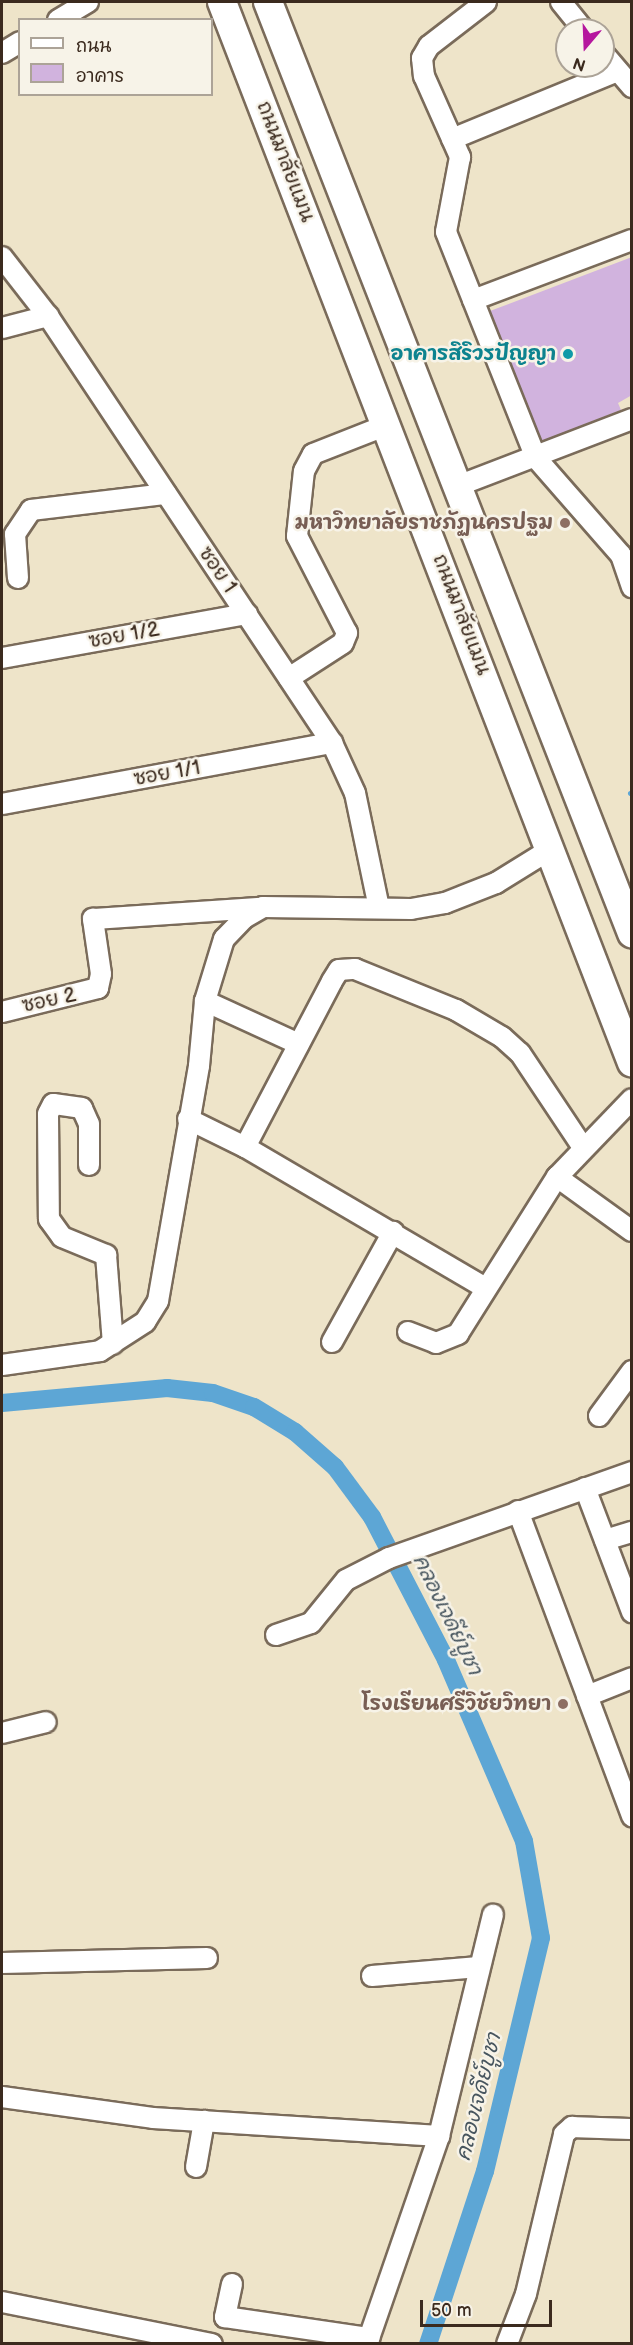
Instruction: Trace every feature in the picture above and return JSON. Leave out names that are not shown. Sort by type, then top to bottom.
[{"type":"highway","name":"ถนนมาลัยแมน","points":[[222,2],[552,849],[632,1062]]},
{"type":"highway","points":[[268,2],[460,485],[632,933]]},
{"type":"street","points":[[61,18],[88,2]]},
{"type":"street","points":[[486,2],[429,46],[422,58],[424,76],[452,138],[460,171],[446,232],[536,458],[621,555],[632,586]]},
{"type":"street","points":[[561,2],[574,18]]},
{"type":"street","points":[[2,53],[18,43]]},
{"type":"street","points":[[615,67],[632,87]]},
{"type":"street","points":[[452,138],[618,71]]},
{"type":"street","points":[[472,300],[632,240]]},
{"type":"street","name":"ซอย 1","points":[[2,257],[48,316],[332,743],[355,793],[379,908]]},
{"type":"street","points":[[2,328],[48,316]]},
{"type":"street","points":[[460,485],[536,458],[632,419]]},
{"type":"street","points":[[289,678],[343,643],[347,633],[297,536],[304,471],[313,454],[387,425]]},
{"type":"street","points":[[18,578],[15,534],[31,510],[166,494]]},
{"type":"street","name":"ซอย 1/2","points":[[2,658],[246,614]]},
{"type":"street","name":"ซอย 1/1","points":[[2,804],[332,743]]},
{"type":"street","points":[[4,1361],[82,1354],[113,1344],[145,1322],[158,1301],[205,1000],[224,939],[262,907],[379,908],[445,903],[496,883],[552,849]]},
{"type":"street","name":"ซอย 2","points":[[2,1012],[98,988],[101,974],[93,919],[262,907]]},
{"type":"street","points":[[245,1147],[339,970],[355,969],[456,1010],[502,1037],[520,1053],[582,1146]]},
{"type":"street","points":[[205,1000],[299,1044]]},
{"type":"street","points":[[408,1332],[447,1341],[458,1334],[557,1177],[582,1146],[632,1099]]},
{"type":"street","points":[[89,1164],[89,1124],[82,1108],[53,1104],[48,1114],[49,1219],[62,1236],[106,1255],[113,1344]]},
{"type":"street","points":[[188,1119],[245,1147],[485,1288]]},
{"type":"street","points":[[557,1177],[632,1231]]},
{"type":"street","points":[[332,1342],[393,1232]]},
{"type":"street","points":[[599,1416],[632,1371]]},
{"type":"street","points":[[276,1635],[311,1623],[346,1580],[389,1558],[632,1472]]},
{"type":"street","points":[[585,1488],[605,1540],[628,1589],[632,1612]]},
{"type":"street","points":[[518,1511],[632,1816]]},
{"type":"street","points":[[605,1540],[632,1532]]},
{"type":"street","points":[[587,1696],[632,1678]]},
{"type":"street","points":[[2,1732],[46,1722]]},
{"type":"street","points":[[225,2317],[368,2341],[439,2136],[493,1914]]},
{"type":"street","points":[[2,1963],[207,1958]]},
{"type":"street","points":[[372,1976],[479,1967]]},
{"type":"street","points":[[2,2097],[204,2121],[439,2136]]},
{"type":"street","points":[[196,2167],[204,2121]]},
{"type":"street","points":[[507,2343],[526,2294],[564,2134],[572,2127],[632,2128]]},
{"type":"street","points":[[2,2302],[216,2342],[225,2317],[232,2284]]},
{"type":"building","name":"อาคารสิริวรปัญญา","points":[[632,257],[632,395],[618,403],[621,410],[542,441],[490,311]]},
{"type":"waterway","name":"คลองเจดีย์บูชา","points":[[2,1403],[167,1388],[213,1393],[254,1407],[295,1432],[335,1467],[372,1517],[446,1660],[524,1841],[541,1938],[485,2171],[428,2344]]},
{"type":"place","name":"อาคารสิริวรปัญญา","points":[[568,354]]},
{"type":"place","name":"มหาวิทยาลัยราชภัฏนครปฐม","points":[[565,523]]},
{"type":"place","name":"โรงเรียนศรีวิชัยวิทยา","points":[[563,1704]]}]
